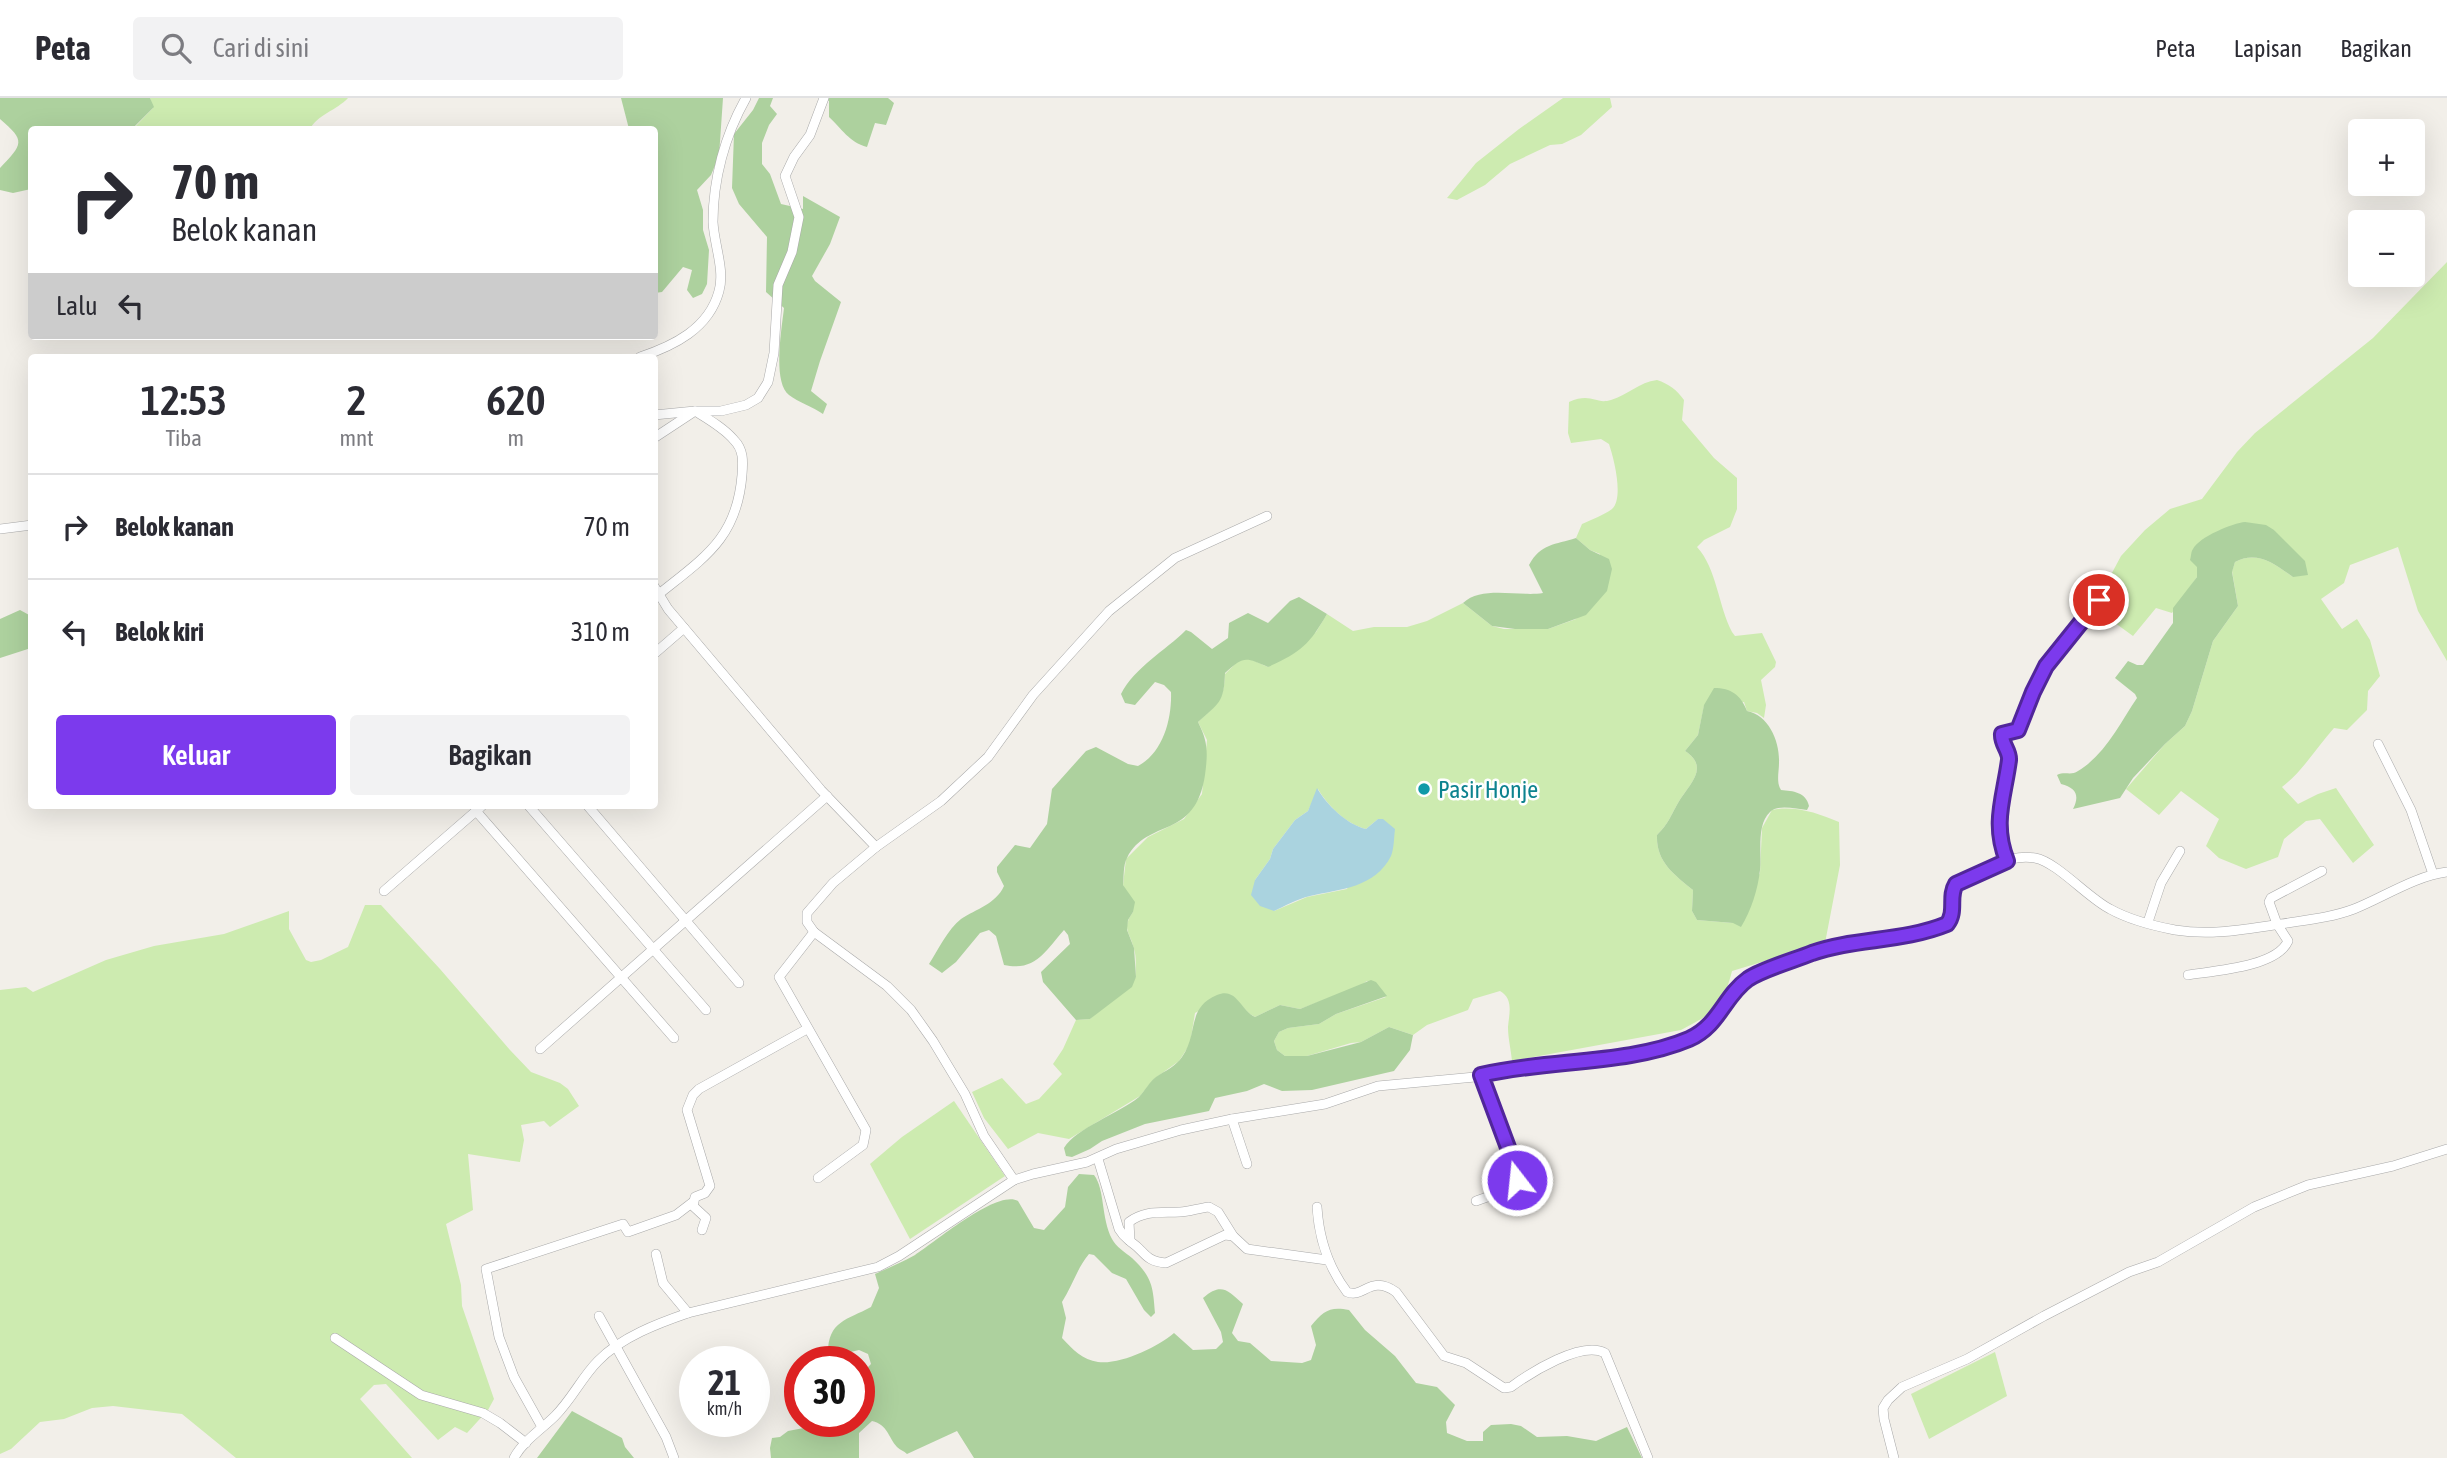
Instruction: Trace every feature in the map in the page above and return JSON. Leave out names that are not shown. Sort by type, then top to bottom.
[{"type":"street","points":[[647,354],[687,337],[708,314],[719,291],[713,222],[717,186],[724,147],[746,98]]},
{"type":"street","points":[[658,415],[721,411],[746,405],[758,398],[768,382],[774,353],[778,285],[792,252],[799,217],[785,176],[794,157],[810,135],[824,98]]},
{"type":"street","points":[[658,435],[695,411]]},
{"type":"street","points":[[658,589],[696,565],[725,533],[734,516],[739,495],[743,456],[734,440],[695,411]]},
{"type":"street","points":[[1014,1180],[984,1136],[965,1094],[911,1010],[887,986],[814,932],[807,922],[807,912],[833,883],[876,847],[941,801],[988,757],[1033,695],[1109,611],[1175,558],[1267,516]]},
{"type":"street","points":[[0,528],[28,525]]},
{"type":"street","points":[[2007,861],[2001,848],[1998,819],[2010,757],[2001,737],[2006,732],[2018,730],[2046,666],[2106,591]]},
{"type":"street","points":[[658,592],[668,609],[827,796],[876,847]]},
{"type":"street","points":[[658,651],[684,628]]},
{"type":"street","points":[[2378,744],[2411,810],[2432,874]]},
{"type":"street","points":[[540,1049],[827,796]]},
{"type":"street","points":[[384,891],[479,809]]},
{"type":"street","points":[[481,809],[674,1038]]},
{"type":"street","points":[[532,809],[706,1010]]},
{"type":"street","points":[[590,809],[739,983]]},
{"type":"street","points":[[2148,922],[2161,883],[2180,851]]},
{"type":"street","points":[[514,1458],[567,1403],[596,1363],[615,1347],[688,1312],[878,1267],[910,1250],[1014,1180],[1098,1159],[1129,1145],[1181,1130],[1325,1104],[1378,1086],[1481,1075],[1529,1065],[1576,1062],[1667,1048],[1704,1031],[1741,986],[1758,975],[1817,952],[1881,941],[1947,924],[1954,911],[1952,893],[1956,884],[2007,861],[2037,858],[2109,909],[2175,930],[2208,933],[2245,931],[2329,918],[2432,874],[2447,872]]},
{"type":"street","points":[[2188,975],[2254,964],[2287,944],[2288,941],[2277,924],[2269,902],[2271,898],[2322,872]]},
{"type":"street","points":[[814,932],[779,977],[866,1130],[863,1145],[818,1178]]},
{"type":"street","points":[[542,1427],[514,1377],[499,1337],[486,1269],[623,1224],[628,1232],[676,1215],[710,1186],[687,1110],[693,1096],[699,1089],[807,1029]]},
{"type":"street","points":[[1476,1200],[1504,1191],[1517,1180],[1516,1169],[1481,1075]]},
{"type":"street","points":[[1232,1119],[1247,1164]]},
{"type":"street","points":[[1894,1458],[1884,1419],[1884,1408],[1888,1399],[1902,1387],[1967,1359],[2129,1272],[2158,1262],[2222,1224],[2272,1199],[2308,1185],[2393,1166],[2447,1149]]},
{"type":"street","points":[[1098,1159],[1115,1219],[1124,1238],[1142,1255],[1163,1263],[1225,1235],[1233,1237]]},
{"type":"street","points":[[693,1202],[693,1206],[706,1218],[702,1230]]},
{"type":"street","points":[[1130,1241],[1129,1222],[1138,1216],[1155,1211],[1182,1212],[1209,1207],[1222,1217],[1233,1237],[1251,1251],[1327,1261]]},
{"type":"street","points":[[1317,1207],[1327,1261],[1344,1288],[1351,1294],[1376,1284],[1390,1287],[1444,1356],[1466,1363],[1504,1388],[1511,1387],[1555,1360],[1595,1349],[1605,1353],[1648,1458]]},
{"type":"street","points":[[656,1254],[663,1283],[688,1312]]},
{"type":"street","points":[[599,1316],[666,1437],[674,1458]]},
{"type":"street","points":[[335,1338],[421,1395],[483,1413],[526,1443]]},
{"type":"green space","points":[[0,98],[150,98],[154,107],[135,126],[28,126],[28,190],[13,193],[0,190],[0,168],[17,148],[18,143],[14,133],[0,119]]},
{"type":"green space","points":[[150,98],[348,98],[312,126],[136,126],[153,108]]},
{"type":"green space","points":[[621,98],[723,98],[719,156],[711,175],[697,190],[709,250],[707,284],[702,294],[693,298],[687,290],[692,270],[683,267],[662,292],[658,293],[658,126],[628,126]]},
{"type":"green space","points":[[759,98],[773,98],[770,106],[777,114],[762,143],[762,164],[770,174],[781,204],[803,209],[803,196],[840,217],[830,244],[812,276],[841,302],[811,391],[827,404],[823,414],[793,398],[784,388],[779,354],[784,308],[766,292],[767,237],[739,204],[732,188],[734,134]]},
{"type":"green space","points":[[825,98],[888,98],[894,103],[886,125],[875,123],[867,147],[850,138],[829,117],[829,101]]},
{"type":"green space","points":[[1563,98],[1610,98],[1612,107],[1581,135],[1562,144],[1550,145],[1510,164],[1485,185],[1457,200],[1447,198],[1476,163]]},
{"type":"green space","points":[[2447,262],[2447,661],[2418,611],[2398,547],[2350,565],[2344,583],[2321,599],[2342,629],[2357,619],[2370,640],[2380,676],[2368,691],[2367,710],[2347,730],[2334,728],[2303,767],[2282,787],[2298,804],[2336,788],[2374,845],[2353,863],[2320,819],[2306,821],[2284,839],[2278,857],[2246,869],[2219,858],[2206,846],[2219,819],[2181,791],[2159,815],[2126,789],[2165,744],[2185,726],[2213,641],[2238,606],[2232,571],[2235,562],[2251,557],[2266,560],[2293,577],[2274,530],[2197,567],[2197,577],[2172,613],[2156,608],[2133,636],[2104,615],[2097,619],[2085,612],[2105,586],[2121,556],[2145,530],[2170,509],[2202,499],[2237,452],[2255,433],[2373,338]]},
{"type":"green space","points":[[1657,380],[1669,385],[1679,393],[1684,400],[1682,420],[1714,458],[1737,478],[1737,509],[1730,527],[1704,540],[1697,547],[1709,566],[1732,632],[1735,636],[1762,633],[1776,662],[1775,667],[1761,680],[1766,705],[1764,718],[1747,711],[1744,702],[1704,706],[1698,735],[1685,751],[1693,757],[1696,764],[1695,777],[1657,835],[1657,844],[1668,867],[1693,890],[1692,911],[1697,920],[1733,923],[1760,873],[1762,828],[1772,810],[1789,808],[1806,811],[1839,822],[1840,865],[1825,943],[1732,971],[1724,994],[1715,1008],[1681,1030],[1512,1061],[1508,1031],[1509,1002],[1500,991],[1473,999],[1468,1010],[1427,1025],[1413,1035],[1389,1027],[1361,1042],[1307,1056],[1285,1056],[1277,1050],[1274,1041],[1279,1032],[1288,1028],[1319,1024],[1336,1014],[1386,997],[1367,981],[1300,1009],[1280,1005],[1255,1017],[1229,994],[1195,1013],[1190,1044],[1179,1061],[1154,1079],[1140,1096],[1069,1139],[1038,1133],[1008,1149],[984,1118],[972,1092],[1002,1078],[1026,1104],[1039,1099],[1062,1074],[1053,1064],[1076,1020],[1090,1019],[1136,977],[1135,952],[1127,927],[1133,912],[1123,885],[1126,859],[1148,837],[1184,819],[1202,794],[1207,740],[1198,722],[1221,696],[1225,674],[1240,659],[1250,659],[1268,667],[1316,632],[1327,614],[1353,631],[1374,627],[1407,627],[1427,621],[1463,603],[1492,626],[1504,629],[1548,629],[1576,619],[1600,554],[1590,550],[1576,538],[1582,524],[1612,509],[1616,504],[1618,488],[1609,444],[1601,439],[1571,443],[1568,433],[1569,402],[1583,398],[1611,400]],"holes":[[[1318,789],[1338,814],[1359,827],[1366,829],[1378,819],[1347,889],[1307,897],[1274,911],[1255,880],[1270,859],[1273,849],[1295,820],[1308,811]]]},
{"type":"green space","points":[[2245,522],[2266,525],[2274,530],[2305,561],[2308,575],[2293,577],[2273,563],[2258,558],[2251,557],[2235,562],[2232,572],[2238,606],[2213,641],[2185,726],[2133,778],[2120,798],[2073,809],[2075,793],[2061,784],[2057,775],[2075,772],[2088,764],[2111,738],[2137,698],[2115,678],[2128,661],[2143,665],[2173,623],[2173,608],[2197,577],[2197,567],[2190,560],[2196,544],[2217,531]]},
{"type":"green space","points":[[1576,538],[1590,550],[1609,559],[1612,569],[1607,591],[1586,615],[1548,629],[1515,629],[1492,626],[1463,603],[1480,594],[1543,593],[1529,565],[1538,552]]},
{"type":"green space","points":[[1299,597],[1327,614],[1321,625],[1303,646],[1279,662],[1268,667],[1245,660],[1225,673],[1222,697],[1198,722],[1204,735],[1207,753],[1200,796],[1192,810],[1181,819],[1136,845],[1126,861],[1123,885],[1135,902],[1127,930],[1134,948],[1136,977],[1132,987],[1090,1019],[1076,1020],[1043,982],[1041,972],[1070,944],[1064,930],[1046,952],[1024,965],[1004,965],[996,936],[989,930],[980,933],[956,962],[942,973],[929,964],[956,923],[991,902],[1000,892],[1004,886],[997,867],[1015,845],[1030,848],[1047,824],[1052,789],[1086,751],[1096,747],[1128,764],[1138,766],[1154,753],[1168,724],[1171,692],[1164,685],[1155,682],[1135,705],[1125,703],[1121,694],[1142,667],[1186,630],[1212,649],[1228,638],[1229,623],[1248,613],[1268,623],[1290,601]]},
{"type":"green space","points":[[20,610],[28,614],[28,649],[0,658],[0,619]]},
{"type":"green space","points":[[1714,688],[1735,694],[1747,711],[1767,724],[1778,747],[1779,787],[1781,790],[1802,795],[1809,806],[1807,810],[1778,808],[1766,818],[1761,832],[1758,885],[1741,927],[1733,923],[1697,920],[1692,911],[1693,890],[1668,867],[1657,844],[1657,835],[1695,777],[1696,764],[1693,757],[1685,751],[1698,735],[1704,705]]},
{"type":"green space","points":[[365,905],[381,905],[531,1072],[560,1083],[568,1089],[579,1106],[550,1127],[544,1121],[521,1125],[524,1140],[520,1162],[468,1154],[473,1210],[446,1224],[461,1285],[462,1306],[494,1399],[488,1410],[467,1433],[455,1427],[438,1440],[386,1384],[374,1385],[360,1399],[412,1458],[236,1458],[182,1414],[113,1406],[92,1408],[64,1419],[40,1422],[11,1449],[0,1454],[0,990],[26,987],[33,992],[106,960],[154,946],[224,934],[289,911],[289,929],[306,960],[321,960],[348,947]]},
{"type":"green space","points":[[1371,980],[1376,982],[1387,996],[1336,1014],[1319,1024],[1288,1028],[1279,1032],[1274,1041],[1277,1050],[1285,1056],[1307,1056],[1361,1042],[1389,1027],[1413,1035],[1410,1050],[1394,1071],[1312,1090],[1282,1091],[1264,1084],[1215,1098],[1209,1111],[1145,1124],[1102,1141],[1072,1157],[1066,1156],[1064,1148],[1078,1134],[1139,1097],[1154,1079],[1180,1060],[1187,1048],[1197,1014],[1207,1000],[1224,993],[1229,994],[1255,1017],[1280,1005],[1300,1009]]},
{"type":"green space","points":[[954,1101],[1005,1176],[910,1239],[870,1164],[902,1137]]},
{"type":"green space","points":[[1079,1174],[1094,1175],[1112,1239],[1148,1277],[1155,1313],[1151,1317],[1144,1310],[1126,1279],[1112,1273],[1094,1255],[1089,1254],[1062,1302],[1066,1318],[1062,1338],[1087,1359],[1098,1362],[1117,1361],[1149,1349],[1174,1333],[1193,1350],[1216,1349],[1223,1342],[1221,1332],[1203,1298],[1220,1289],[1243,1304],[1232,1333],[1238,1341],[1250,1343],[1271,1361],[1302,1363],[1311,1360],[1316,1345],[1311,1326],[1327,1311],[1349,1310],[1365,1330],[1395,1356],[1416,1383],[1437,1387],[1455,1405],[1446,1422],[1447,1433],[1467,1441],[1483,1441],[1483,1432],[1491,1425],[1511,1424],[1521,1426],[1537,1437],[1567,1436],[1596,1441],[1627,1427],[1642,1458],[974,1458],[957,1431],[907,1454],[897,1447],[881,1425],[875,1422],[875,1346],[829,1346],[831,1334],[840,1323],[871,1307],[879,1288],[875,1274],[915,1255],[981,1210],[1008,1199],[1018,1201],[1034,1228],[1044,1230],[1065,1207],[1068,1187]]},
{"type":"green space","points":[[1995,1352],[2007,1396],[1929,1439],[1911,1394]]},
{"type":"green space","points":[[572,1411],[622,1438],[634,1458],[537,1458]]},
{"type":"green space","points":[[784,1434],[784,1437],[859,1437],[859,1458],[771,1458],[772,1438]]},
{"type":"water","points":[[1317,788],[1326,801],[1351,823],[1366,829],[1378,819],[1383,819],[1395,829],[1391,856],[1376,875],[1356,885],[1305,897],[1274,911],[1260,906],[1251,895],[1255,880],[1270,859],[1273,849],[1295,820],[1308,811]]},
{"type":"place","name":"Pasir Honje","points":[[1424,789]]},
{"type":"route","points":[[1517,1180],[1516,1169],[1481,1075],[1529,1065],[1576,1062],[1667,1048],[1704,1031],[1748,979],[1817,952],[1881,941],[1947,924],[1954,911],[1952,893],[1956,884],[2007,861],[2001,848],[1998,819],[2010,757],[2002,741],[2002,734],[2018,730],[2046,666],[2099,600]]}]
